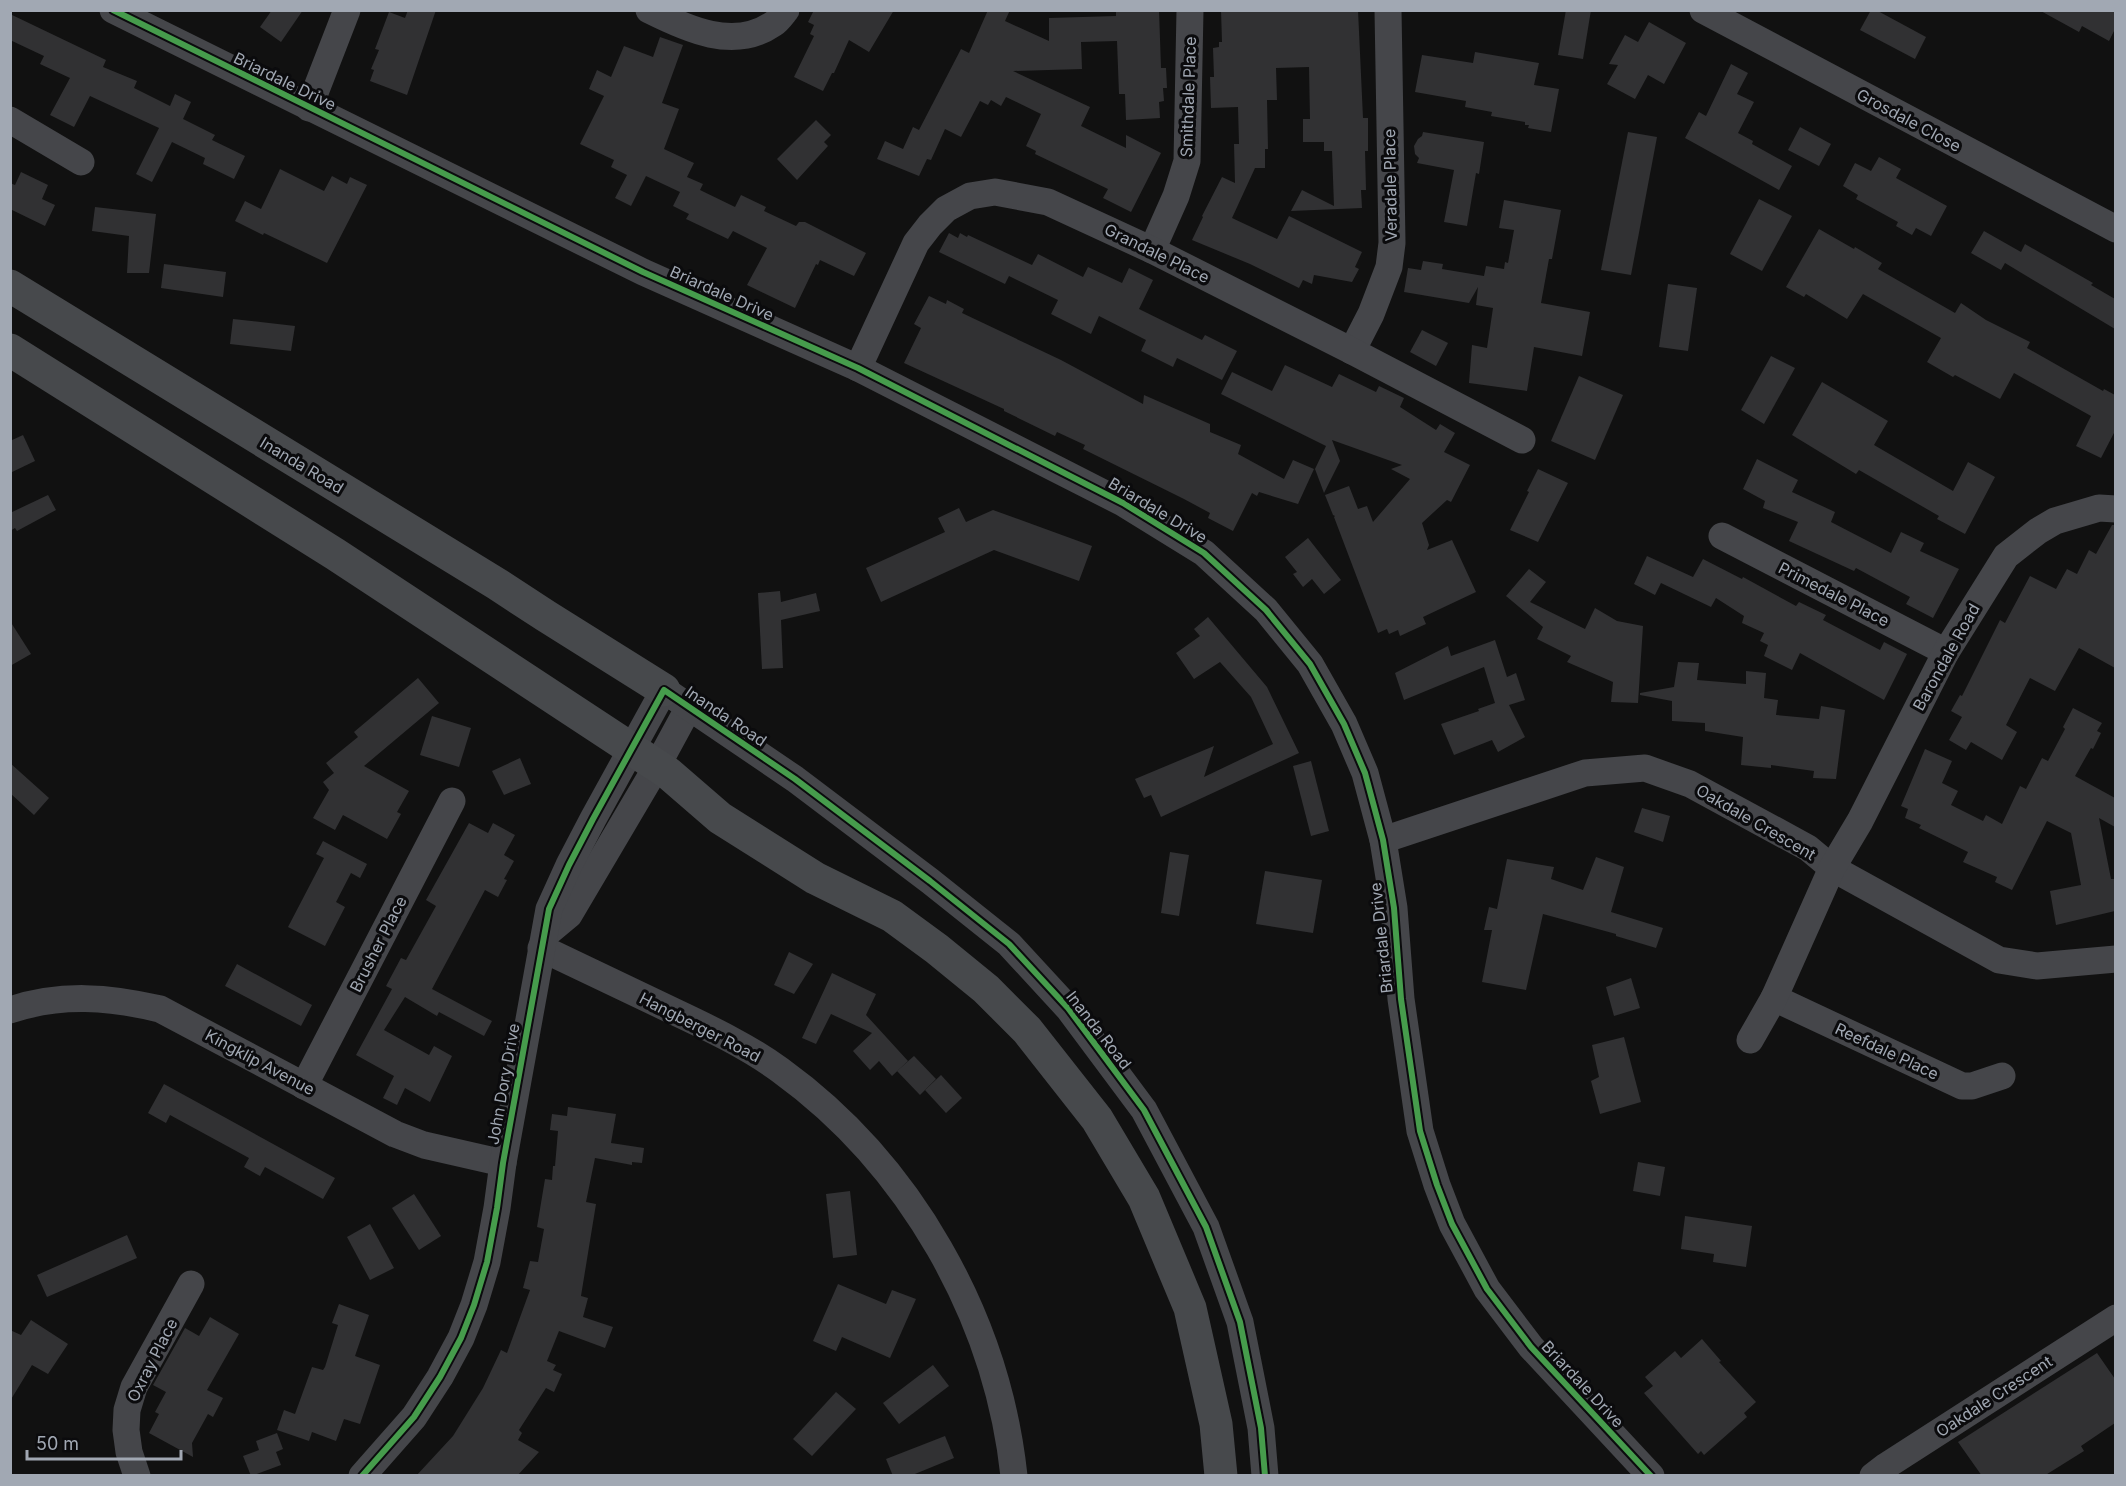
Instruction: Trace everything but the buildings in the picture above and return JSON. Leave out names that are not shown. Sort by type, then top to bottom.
[{"type":"main road","name":"Inanda Road","points":[[10,286],[497,584],[677,698]]},
{"type":"main road","points":[[10,350],[335,554],[668,772],[720,818],[815,878],[892,916],[986,989],[1028,1030],[1097,1119],[1144,1198],[1190,1308],[1216,1424],[1221,1476]]},
{"type":"street","name":"Briardale Drive","points":[[113,10],[644,272],[858,368],[1123,503],[1204,553],[1266,610],[1310,664],[1344,724],[1365,773],[1383,840],[1394,908],[1401,999],[1420,1131],[1452,1224],[1487,1289],[1531,1347],[1651,1476]]},
{"type":"street","points":[[309,108],[347,10]]},
{"type":"street","points":[[649,10],[671,21],[716,37],[745,36],[773,24],[786,10]]},
{"type":"street","name":"Smithdale Place","points":[[1152,250],[1176,196],[1187,160],[1190,10]]},
{"type":"street","name":"Veradale Place","points":[[1352,351],[1371,314],[1389,267],[1392,243],[1388,10]]},
{"type":"street","name":"Grosdale Close","points":[[1703,10],[2115,229]]},
{"type":"street","points":[[10,120],[81,162]]},
{"type":"street","name":"Grandale Place","points":[[858,368],[916,243],[930,225],[946,209],[970,196],[995,192],[1048,202],[1152,250],[1522,440]]},
{"type":"street","name":"Barondale Road","points":[[1832,868],[1860,821],[1946,652],[2006,556],[2055,521],[2099,508],[2115,509]]},
{"type":"street","name":"Primedale Place","points":[[1722,536],[1946,652]]},
{"type":"street","points":[[543,942],[569,915],[644,758],[677,698]]},
{"type":"street","name":"Inanda Road","points":[[677,698],[839,811],[1009,944],[1068,1008],[1144,1110],[1206,1227],[1240,1322],[1261,1428],[1265,1476]]},
{"type":"street","name":"Oakdale Crescent","points":[[1383,840],[1585,772],[1645,768],[1690,784],[1808,848],[1832,868],[1999,960],[2037,966],[2115,959]]},
{"type":"street","name":"Brusher Place","points":[[304,1086],[452,801]]},
{"type":"street","points":[[1750,1040],[1774,998],[1832,868]]},
{"type":"street","name":"John Dory Drive","points":[[362,1476],[414,1417],[440,1377],[474,1305],[487,1262],[543,942]]},
{"type":"street","name":"Hangberger Road","points":[[543,942],[726,1036],[780,1069],[852,1133],[887,1173],[921,1220],[952,1269],[974,1316],[990,1363],[1005,1417],[1014,1476]]},
{"type":"street","name":"Kingklip Avenue","points":[[10,1010],[52,1000],[87,998],[124,1000],[160,1009],[395,1134],[424,1145],[503,1163]]},
{"type":"street","name":"Reefdale Place","points":[[1774,998],[1962,1086],[1972,1086],[2002,1076]]},
{"type":"street","name":"Oxray Place","points":[[137,1476],[129,1452],[126,1430],[127,1410],[134,1387],[191,1284]]},
{"type":"street","name":"Oakdale Crescent","points":[[1873,1476],[2115,1317]]},
{"type":"cycle path","points":[[113,10],[643,272],[858,368],[1123,503],[1204,553],[1266,610],[1310,664],[1344,724],[1365,773],[1383,840],[1394,908],[1401,999],[1420,1131],[1452,1224],[1487,1289],[1531,1347],[1651,1476]]},
{"type":"cycle path","points":[[362,1476],[414,1417],[440,1377],[461,1338],[474,1305],[487,1262],[549,909],[593,819],[664,690],[795,779],[930,881],[1009,944],[1068,1008],[1144,1110],[1206,1227],[1240,1322],[1261,1428],[1265,1476]]}]
